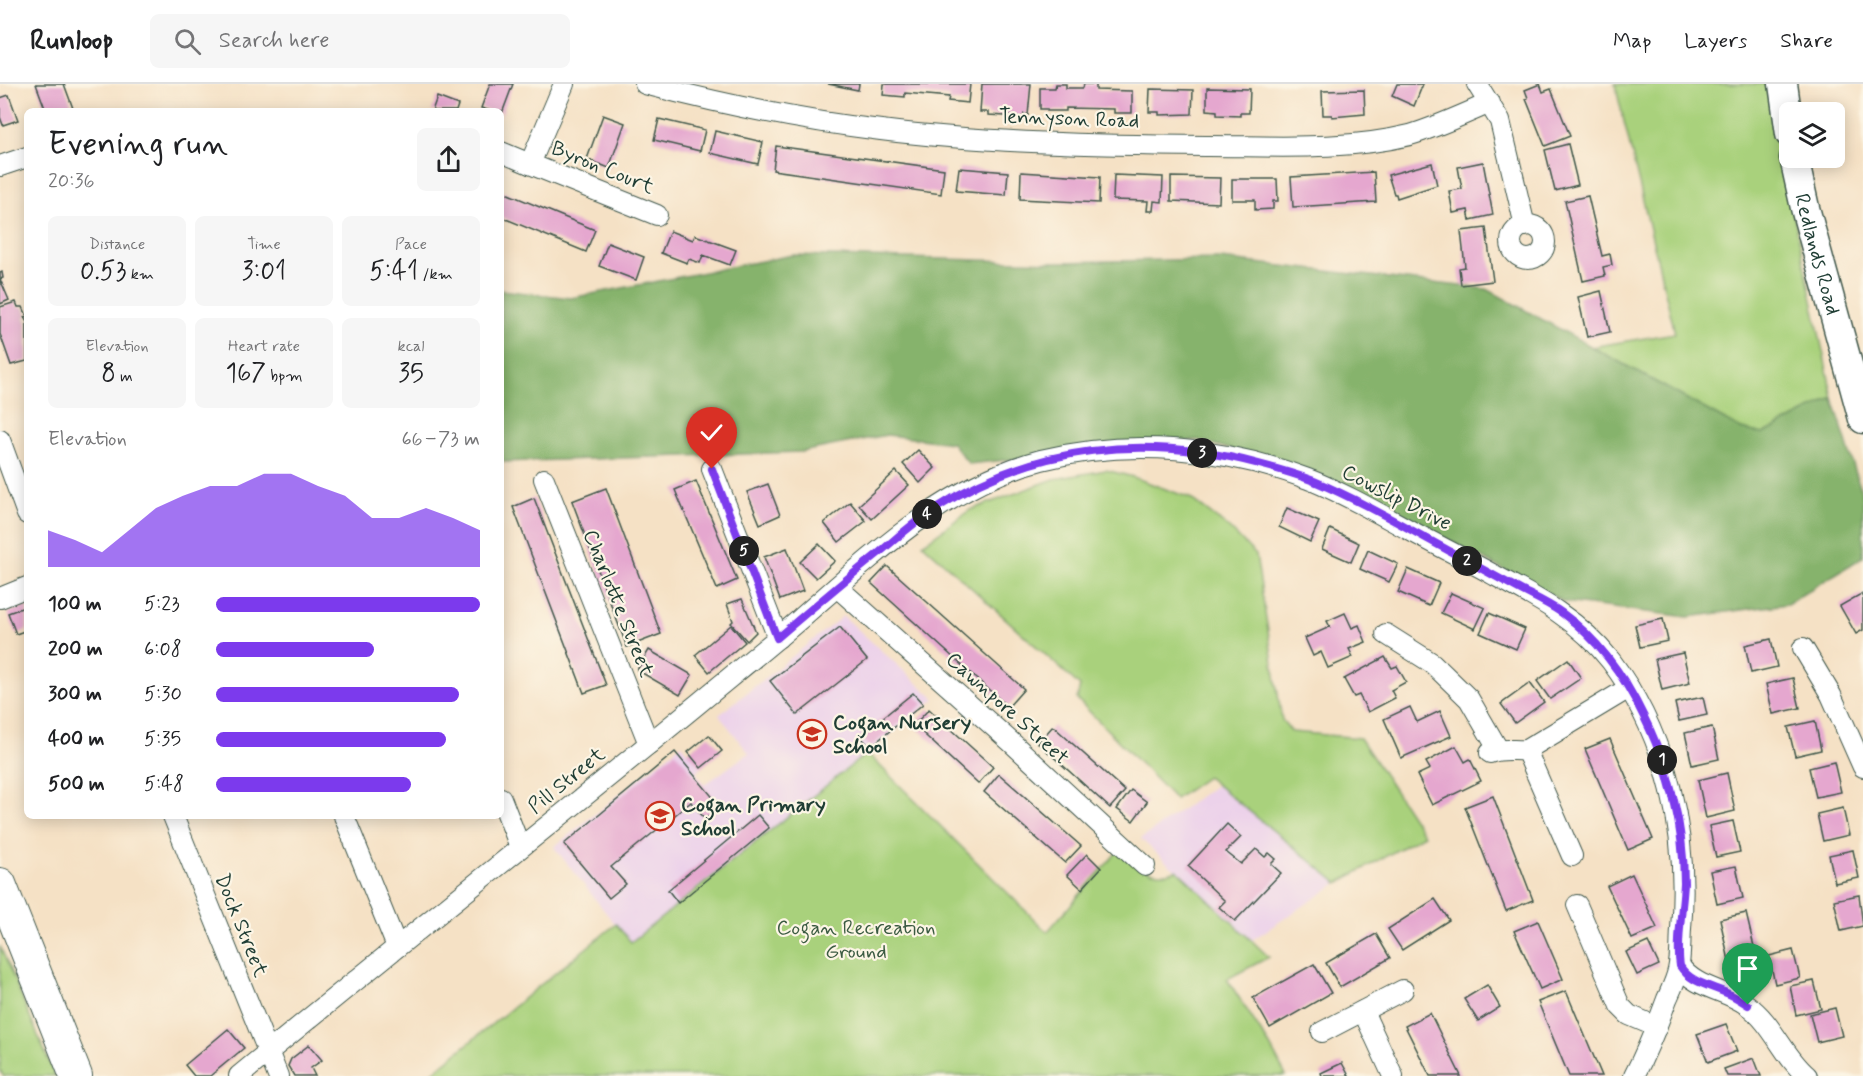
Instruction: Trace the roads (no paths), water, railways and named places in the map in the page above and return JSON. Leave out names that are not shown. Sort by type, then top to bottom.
[{"type":"main road","points":[[1783,84],[1786,102]]},
{"type":"main road","name":"Redlands Road","points":[[1796,168],[1805,208],[1856,364],[1863,418]]},
{"type":"main road","points":[[0,884],[76,1076]]},
{"type":"street","points":[[530,164],[564,84]]},
{"type":"street","name":"Tennyson Road","points":[[645,84],[728,104],[883,131],[1007,140],[1173,145],[1300,146],[1378,141],[1410,135],[1490,103]]},
{"type":"street","points":[[1477,84],[1500,121],[1506,137],[1525,225]]},
{"type":"street","name":"Byron Court","points":[[504,153],[657,215]]},
{"type":"street","points":[[0,166],[24,158]]},
{"type":"street","points":[[0,440],[24,506]]},
{"type":"street","name":"Cowslip Drive","points":[[837,587],[935,509],[971,488],[1037,461],[1084,451],[1142,447],[1240,459],[1313,481],[1403,526],[1551,606],[1596,644],[1629,688],[1645,718],[1665,768],[1678,821],[1684,878],[1680,966],[1657,1027],[1634,1076]]},
{"type":"street","points":[[712,469],[777,638]]},
{"type":"street","name":"Charlotte Street","points":[[544,479],[649,744]]},
{"type":"street","name":"Pill Street","points":[[238,1076],[649,744],[837,587]]},
{"type":"street","name":"Cawnpore Street","points":[[837,587],[1011,742],[1145,866]]},
{"type":"street","points":[[0,598],[24,588]]},
{"type":"street","points":[[1386,634],[1432,663],[1469,699],[1494,751],[1526,750],[1629,688]]},
{"type":"street","points":[[1803,648],[1831,695],[1863,767]]},
{"type":"street","points":[[1526,750],[1572,856]]},
{"type":"street","points":[[504,806],[520,847]]},
{"type":"street","name":"Dock Street","points":[[174,819],[278,1076]]},
{"type":"street","points":[[346,819],[397,947]]},
{"type":"street","points":[[1577,905],[1620,1006],[1629,1015],[1657,1027]]},
{"type":"street","points":[[1680,966],[1683,971],[1701,984],[1731,995],[1761,1016],[1785,1051],[1807,1076]]},
{"type":"street","points":[[1322,1032],[1403,990]]},
{"type":"street","points":[[1363,1011],[1392,1076]]},
{"type":"place","name":"Cogan Nursery School","points":[[812,734]]},
{"type":"place","name":"Cogan Primary School","points":[[660,816]]},
{"type":"park label","name":"Cogan Recreation Ground","points":[[856,939]]}]
